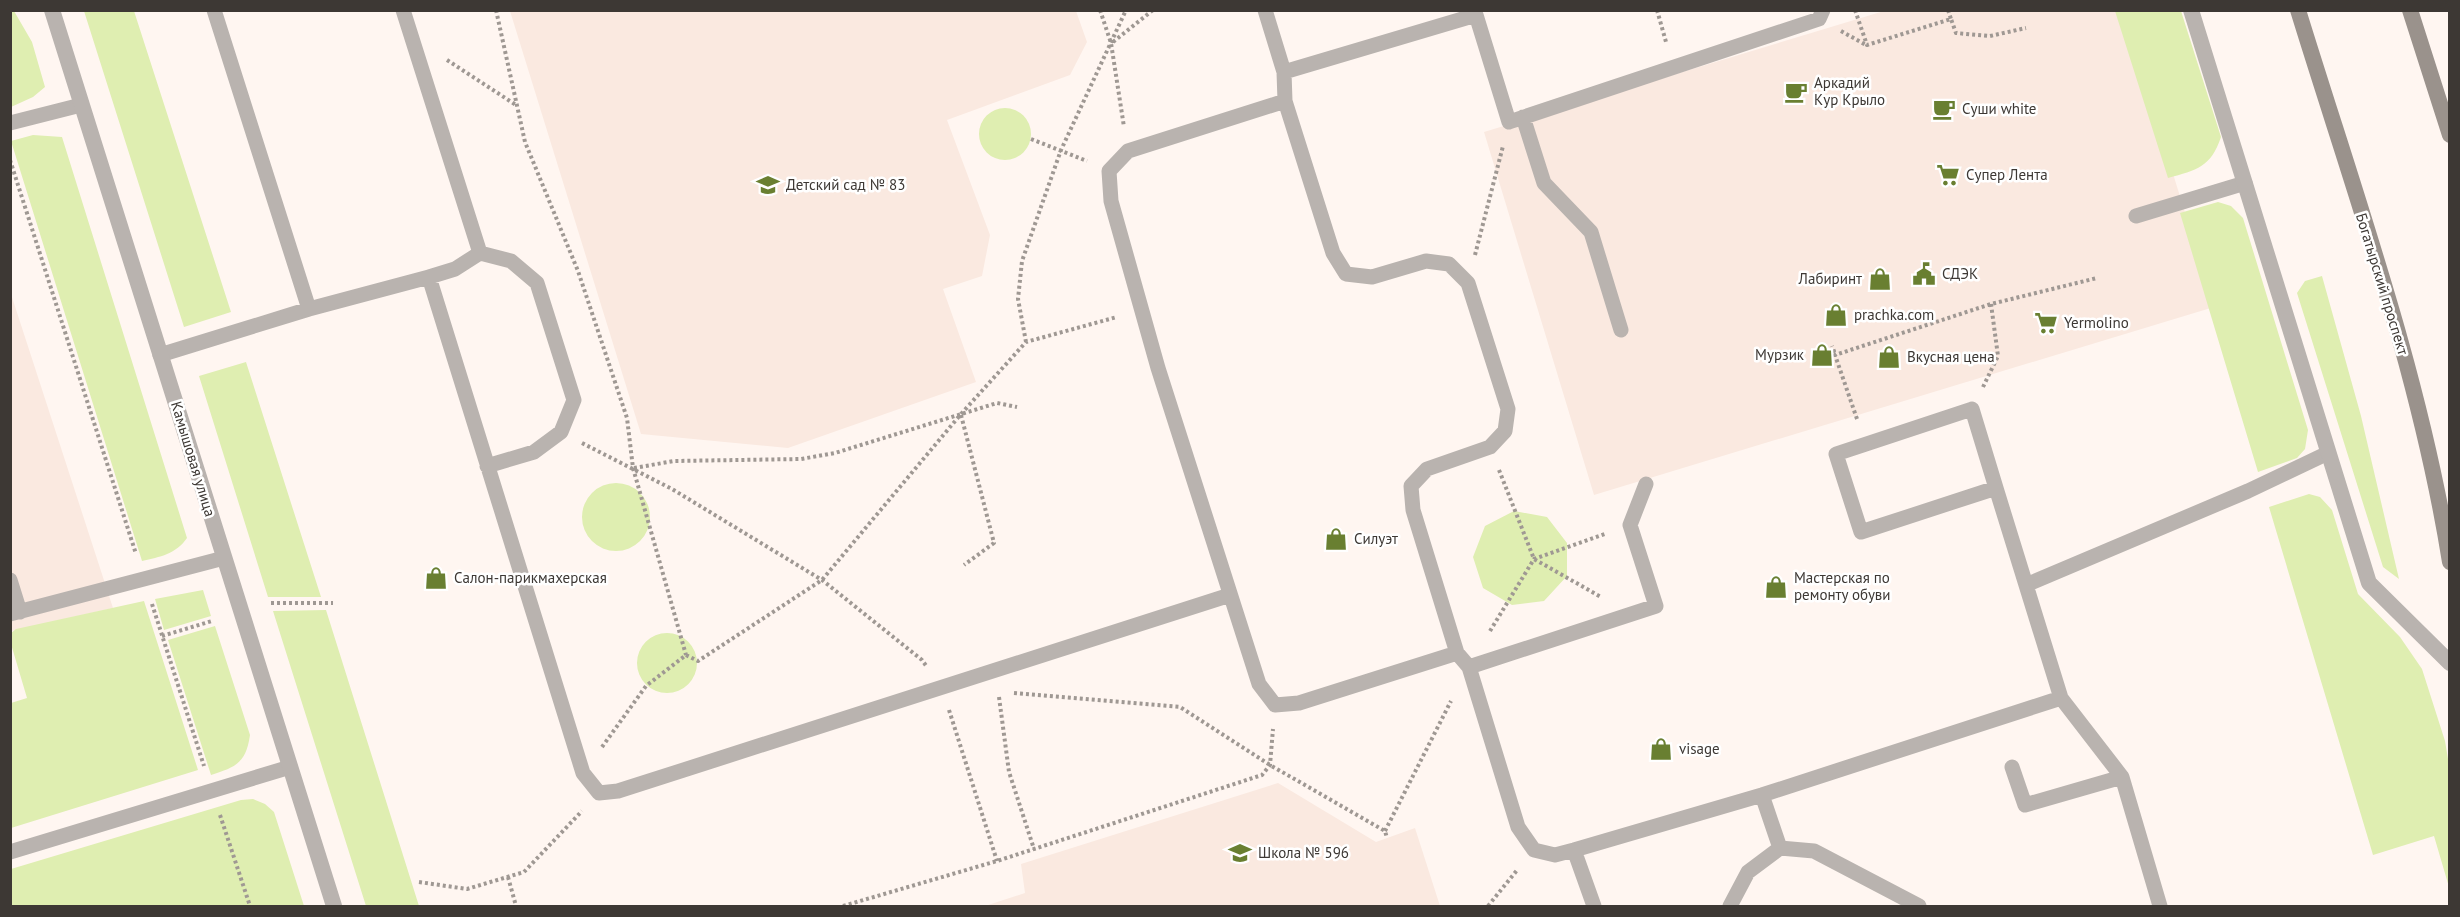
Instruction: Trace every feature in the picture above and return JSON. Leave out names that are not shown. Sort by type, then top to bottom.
[{"type":"main road","name":"Богатырский проспект","points":[[2298,10],[2398,334],[2438,490],[2450,562]]},
{"type":"main road","points":[[2410,10],[2450,135]]},
{"type":"street","name":"Камышовая улица","points":[[52,10],[334,906]]},
{"type":"street","points":[[2191,10],[2369,583],[2450,663]]},
{"type":"lane","points":[[214,10],[309,309]]},
{"type":"lane","points":[[403,10],[480,253]]},
{"type":"lane","points":[[1265,10],[1284,72],[1285,101],[1333,253],[1346,274],[1372,277],[1426,261],[1449,264],[1468,283],[1508,409],[1505,431],[1490,447],[1427,468],[1411,486],[1413,510],[1457,653],[1469,667],[1518,827],[1534,850],[1555,855],[1574,850],[1762,795],[2061,698]]},
{"type":"lane","points":[[1516,119],[1819,19],[1823,10]]},
{"type":"lane","points":[[1284,72],[1476,15],[1516,119],[1544,183],[1591,232],[1621,330]]},
{"type":"lane","points":[[1285,101],[1128,151],[1109,171],[1111,201],[1142,310],[1230,595],[1259,684],[1275,705],[1299,704],[1457,653]]},
{"type":"lane","points":[[10,123],[81,105]]},
{"type":"lane","points":[[2136,216],[2245,183]]},
{"type":"lane","points":[[160,355],[309,309],[455,269],[480,253],[511,261],[537,283],[574,400],[561,432],[534,452],[487,466]]},
{"type":"lane","points":[[429,277],[583,773],[599,793],[618,791],[1230,595]]},
{"type":"lane","points":[[1996,488],[1862,532],[1836,454],[1972,409],[2061,698],[2122,777],[2160,906]]},
{"type":"lane","points":[[2026,585],[2248,491],[2328,453]]},
{"type":"lane","points":[[1469,667],[1656,606],[1630,525],[1646,484]]},
{"type":"lane","points":[[10,580],[15,613],[224,558]]},
{"type":"lane","points":[[10,852],[290,767]]},
{"type":"lane","points":[[2012,767],[2025,805],[2122,777]]},
{"type":"lane","points":[[1762,795],[1780,848]]},
{"type":"lane","points":[[1730,906],[1748,872],[1780,848],[1814,851],[1919,906]]},
{"type":"lane","points":[[1574,850],[1594,906]]},
{"type":"path","points":[[496,10],[525,142],[578,271],[627,418],[633,468],[686,656]]},
{"type":"path","points":[[1100,10],[1111,43],[1128,151]]},
{"type":"path","points":[[1026,342],[1018,299],[1022,261],[1061,150],[1126,10]]},
{"type":"path","points":[[1111,43],[1152,10]]},
{"type":"path","points":[[1855,10],[1867,45],[1951,19]]},
{"type":"path","points":[[1948,10],[1956,33],[1990,36],[2026,28]]},
{"type":"path","points":[[412,37],[516,105]]},
{"type":"path","points":[[1468,283],[1516,119]]},
{"type":"path","points":[[1031,139],[1109,171]]},
{"type":"path","points":[[10,160],[250,906]]},
{"type":"path","points":[[1827,353],[1991,304],[2097,278]]},
{"type":"path","points":[[1972,409],[1998,356],[1991,304]]},
{"type":"path","points":[[686,656],[698,661],[822,580],[960,414],[1026,342],[1142,310]]},
{"type":"path","points":[[1834,350],[1866,444]]},
{"type":"path","points":[[633,468],[674,461],[801,459],[834,453],[997,403],[1017,407]]},
{"type":"path","points":[[960,414],[994,543],[964,565]]},
{"type":"path","points":[[561,432],[672,489],[822,580],[922,660],[941,687],[997,861]]},
{"type":"path","points":[[1490,447],[1534,559],[1631,614]]},
{"type":"path","points":[[1387,838],[1385,831],[1469,667],[1534,559],[1630,525]]},
{"type":"path","points":[[271,603],[333,603]]},
{"type":"path","points":[[162,636],[213,621]]},
{"type":"path","points":[[583,773],[646,686],[686,656]]},
{"type":"path","points":[[996,669],[1010,772],[1034,849]]},
{"type":"path","points":[[999,692],[1180,707],[1270,765],[1385,831]]},
{"type":"path","points":[[843,906],[997,861],[1262,775],[1270,765],[1275,705]]},
{"type":"path","points":[[419,882],[467,889],[524,872],[599,793]]},
{"type":"path","points":[[1488,906],[1534,850]]},
{"type":"path","points":[[508,877],[516,906]]},
{"type":"shaded area","name":"Детский сад № 83","points":[[510,11],[1076,11],[1087,42],[1070,75],[947,120],[990,235],[982,276],[943,289],[976,382],[788,448],[641,434]]},
{"type":"shaded area","points":[[1884,11],[2123,11],[2214,307],[1594,495],[1484,132]]},
{"type":"shaded area","points":[[10,291],[113,608],[11,631],[10,631]]},
{"type":"shaded area","name":"Школа № 596","points":[[1278,783],[1376,842],[1415,828],[1440,906],[985,906],[1025,893],[1021,864]]},
{"type":"green space","points":[[10,11],[14,11],[32,42],[45,87],[33,97],[11,107]]},
{"type":"green space","points":[[84,11],[134,11],[231,312],[184,327]]},
{"type":"green space","points":[[2115,11],[2181,11],[2221,137],[2213,155],[2202,166],[2168,178]]},
{"type":"green space","points":[[1000,108],[1010,108],[1024,115],[1031,134],[1024,153],[1010,160],[1000,160],[990,156],[983,149],[979,139],[979,129],[983,119],[990,112]]},
{"type":"green space","points":[[33,135],[62,137],[187,538],[178,548],[161,556],[142,561],[11,141]]},
{"type":"green space","points":[[2218,202],[2231,206],[2243,218],[2308,430],[2305,449],[2297,458],[2258,472],[2180,213]]},
{"type":"green space","points":[[2322,276],[2361,416],[2399,579],[2383,567],[2297,293],[2305,281]]},
{"type":"green space","points":[[246,362],[321,597],[268,597],[199,376]]},
{"type":"green space","points":[[609,483],[623,483],[635,488],[645,498],[650,517],[645,536],[635,546],[623,551],[609,551],[597,546],[587,536],[582,524],[582,510],[587,498],[597,488]]},
{"type":"green space","points":[[2309,494],[2320,497],[2332,510],[2358,594],[2400,637],[2422,669],[2445,741],[2449,765],[2449,887],[2434,836],[2373,855],[2269,507]]},
{"type":"green space","points":[[1514,511],[1547,517],[1567,543],[1567,576],[1544,601],[1512,605],[1483,588],[1473,557],[1485,526]]},
{"type":"green space","points":[[203,590],[211,616],[164,630],[155,599]]},
{"type":"green space","points":[[144,601],[198,770],[11,828],[11,703],[27,698],[11,644],[11,633],[16,629]]},
{"type":"green space","points":[[326,610],[419,906],[366,906],[273,611]]},
{"type":"green space","points":[[215,626],[250,735],[246,752],[242,758],[233,766],[211,775],[168,640]]},
{"type":"green space","points":[[667,633],[688,642],[697,663],[688,684],[667,693],[646,684],[637,663],[646,642]]},
{"type":"green space","points":[[253,799],[265,804],[274,812],[304,906],[11,906],[11,869],[241,800]]},
{"type":"place","name":"Аркадий Кур Крыло","points":[[1796,92]]},
{"type":"place","name":"Суши white","points":[[1944,109]]},
{"type":"place","name":"Супер Лента","points":[[1948,175]]},
{"type":"place","name":"Детский сад № 83","points":[[768,185]]},
{"type":"place","name":"СДЭК","points":[[1924,274]]},
{"type":"place","name":"Лабиринт","points":[[1880,279]]},
{"type":"place","name":"prachka.com","points":[[1836,315]]},
{"type":"place","name":"Yermolino","points":[[2046,323]]},
{"type":"place","name":"Мурзик","points":[[1822,355]]},
{"type":"place","name":"Вкусная цена","points":[[1889,357]]},
{"type":"place","name":"Силуэт","points":[[1336,539]]},
{"type":"place","name":"Салон-парикмахерская","points":[[436,578]]},
{"type":"place","name":"Мастерская по ремонту обуви","points":[[1776,587]]},
{"type":"place","name":"visage","points":[[1661,749]]},
{"type":"place","name":"Школа № 596","points":[[1240,853]]}]
